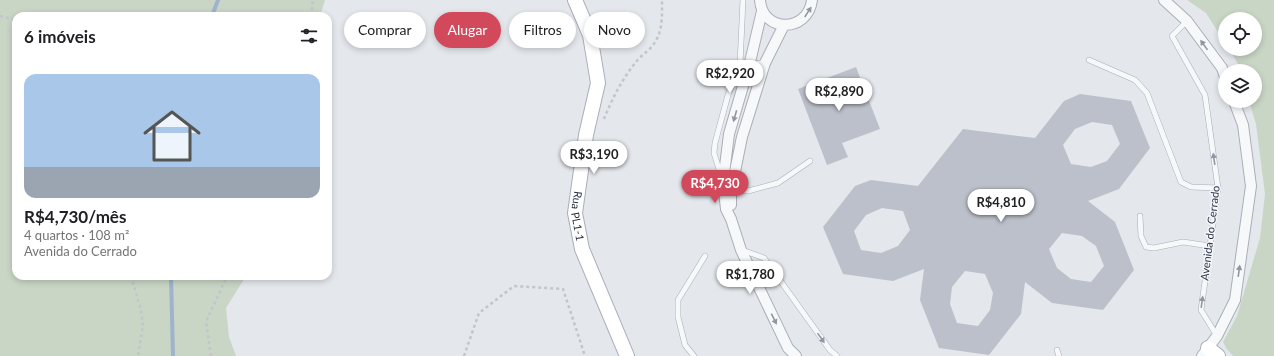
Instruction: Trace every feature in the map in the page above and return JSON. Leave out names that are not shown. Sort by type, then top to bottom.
[{"type":"street","name":"Rua PL1-1","points":[[575,0],[590,35],[598,82],[586,135],[575,213],[582,249],[627,356]]},
{"type":"street","points":[[760,0],[762,11],[750,62],[730,134],[723,182],[726,209],[731,219],[741,250],[788,348],[796,356]]},
{"type":"street","points":[[762,11],[768,18],[776,23],[784,25],[793,24],[801,21],[807,14],[812,0]]},
{"type":"street","points":[[1164,0],[1187,21],[1219,64]]},
{"type":"street","points":[[731,219],[732,191],[742,137],[765,63],[784,25]]},
{"type":"street","points":[[1209,353],[1235,300],[1251,186],[1243,125],[1237,108]]},
{"type":"lane","points":[[743,0],[740,64],[728,95],[715,143],[714,153],[723,182],[732,191],[748,191],[778,183],[810,161]]},
{"type":"lane","name":"Avenida do Cerrado","points":[[1187,21],[1172,36],[1205,95],[1218,188],[1201,310],[1217,336]]},
{"type":"lane","points":[[1089,60],[1135,80],[1147,93],[1182,182],[1192,187],[1218,188]]},
{"type":"lane","points":[[740,64],[750,62],[765,63]]},
{"type":"lane","points":[[1140,216],[1141,236],[1146,247],[1154,248],[1183,242],[1210,246]]},
{"type":"lane","points":[[741,250],[764,258],[830,350],[837,356]]},
{"type":"lane","points":[[694,356],[685,345],[678,317],[678,300],[705,256]]},
{"type":"lane","points":[[1057,350],[1059,356]]},
{"type":"path","points":[[311,12],[313,6],[312,0]]},
{"type":"path","points":[[603,123],[608,110],[626,76],[636,61],[655,43],[662,20],[662,0]]},
{"type":"path","points":[[0,16],[12,19]]},
{"type":"path","points":[[132,280],[141,310],[143,325],[138,356]]},
{"type":"path","points":[[211,356],[206,322],[224,280]]},
{"type":"path","points":[[464,356],[479,313],[514,286],[563,289],[585,356]]},
{"type":"green space","points":[[0,0],[325,0],[321,12],[12,12],[12,280],[244,280],[226,308],[229,337],[236,356],[0,356]]},
{"type":"green space","points":[[1187,0],[1274,0],[1274,356],[1233,356],[1223,342],[1237,316],[1260,238],[1265,194],[1256,124],[1251,108],[1262,108],[1262,64],[1238,64],[1233,56],[1262,56],[1262,12],[1218,12],[1218,32],[1206,13]]},
{"type":"building","points":[[856,67],[880,129],[842,143],[848,157],[827,165],[798,89]]},
{"type":"building","points":[[1080,94],[1131,101],[1150,148],[1119,189],[1088,201],[1115,222],[1134,270],[1103,310],[1052,303],[1025,282],[1021,314],[989,355],[939,348],[920,300],[924,269],[893,281],[843,274],[823,227],[855,186],[871,180],[918,186],[963,129],[1035,138],[1064,101]],"holes":[[[1092,122],[1112,125],[1120,144],[1107,161],[1091,167],[1071,164],[1063,145],[1075,129]],[[882,208],[903,211],[910,230],[898,246],[881,253],[861,250],[854,231],[866,215]],[[1062,233],[1082,236],[1096,246],[1104,266],[1091,282],[1071,279],[1057,268],[1049,249]],[[965,271],[985,274],[993,293],[990,310],[978,326],[957,323],[950,304],[952,287]]]},
{"type":"waterway","points":[[214,12],[218,0]]},
{"type":"waterway","points":[[171,280],[173,356]]}]
